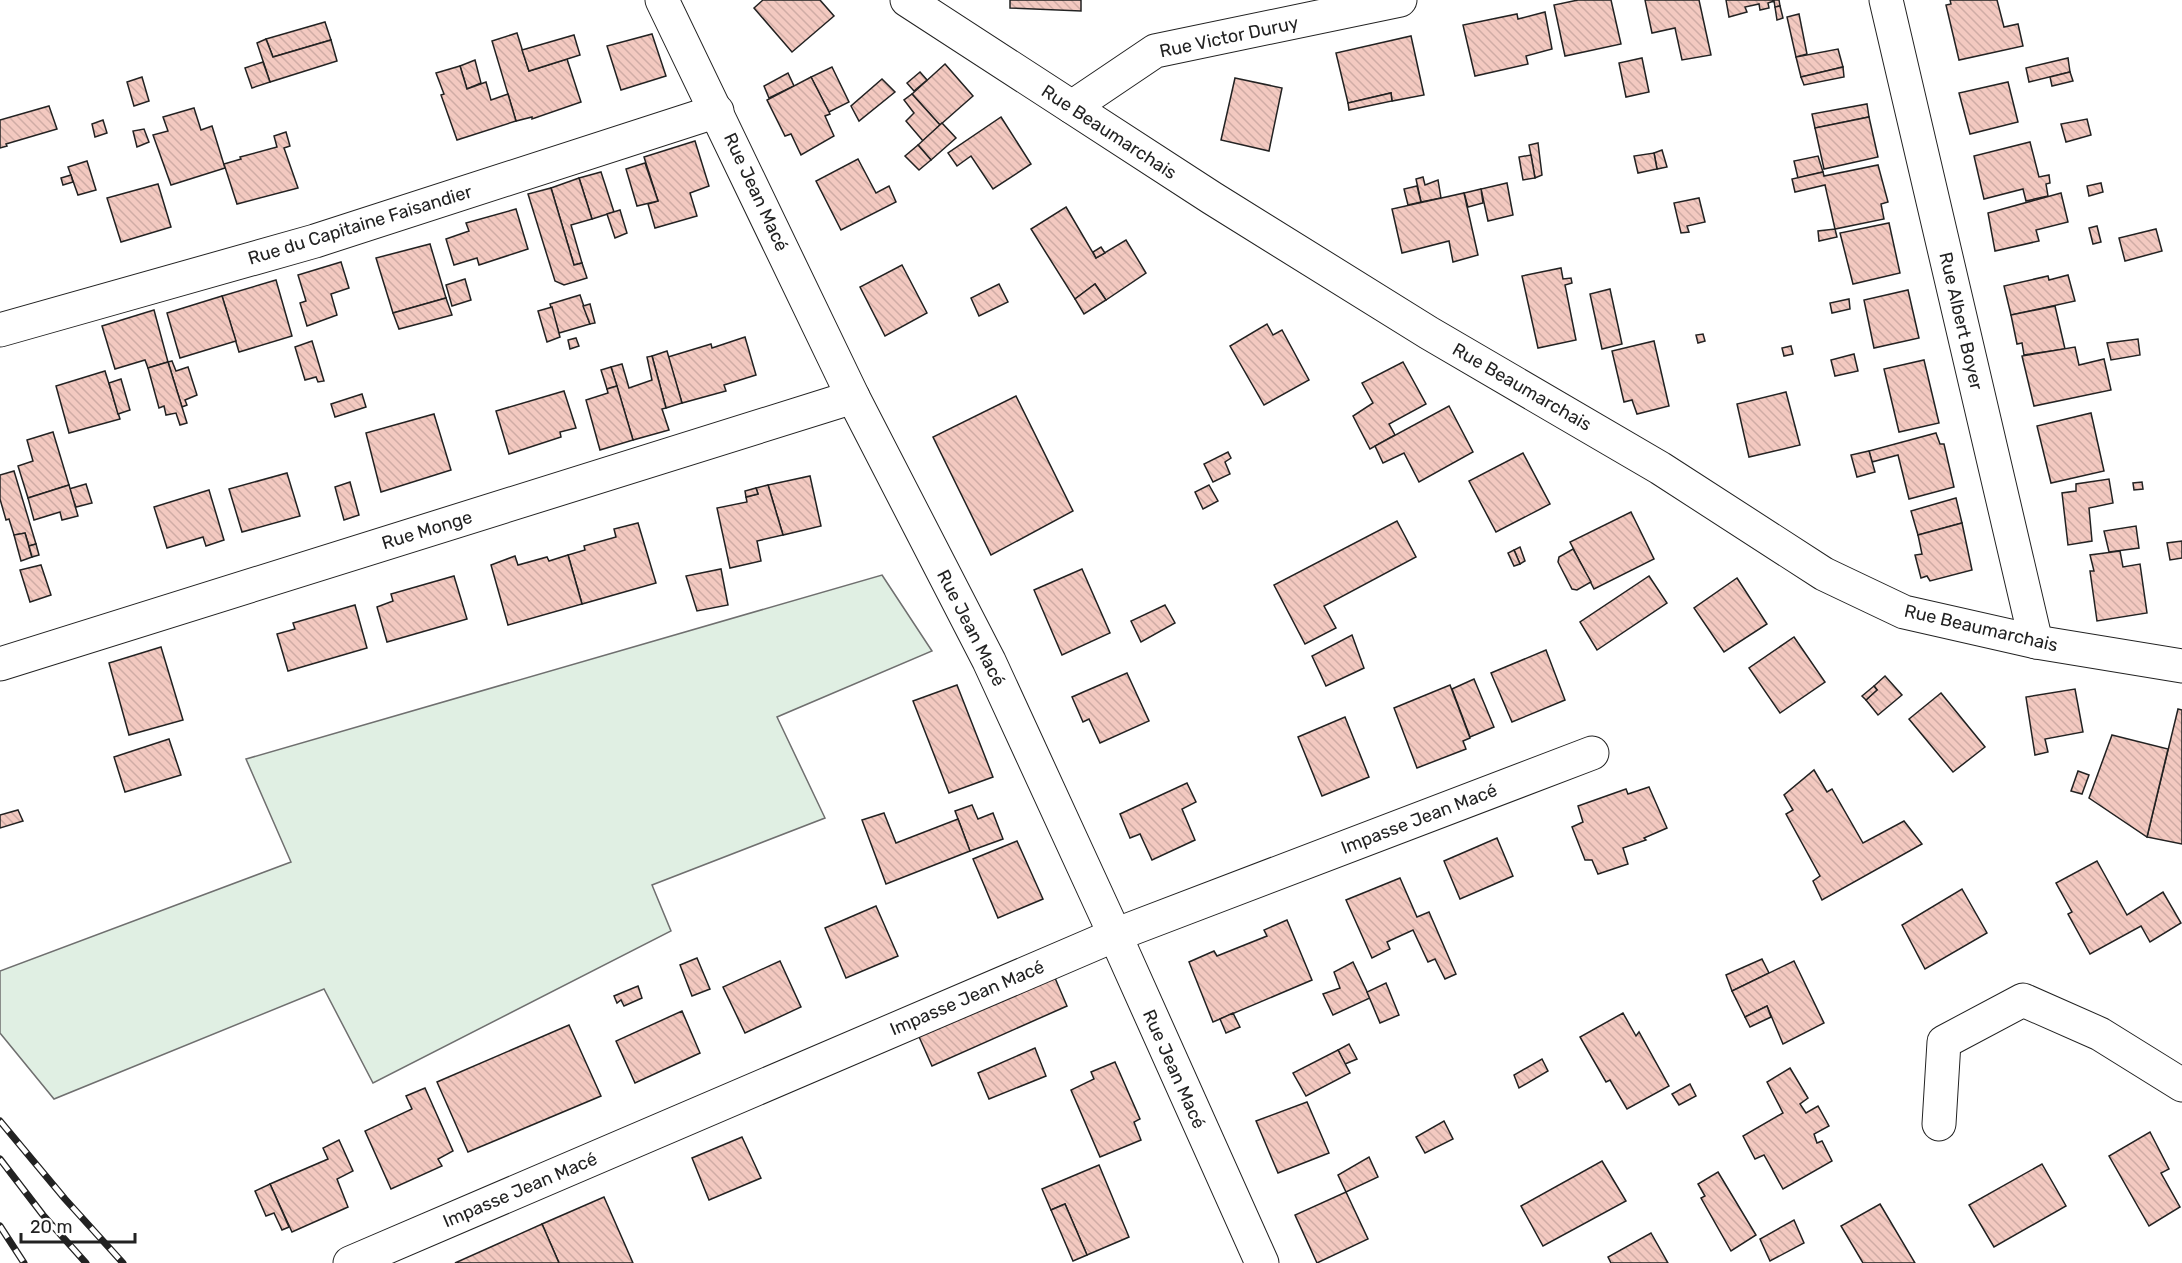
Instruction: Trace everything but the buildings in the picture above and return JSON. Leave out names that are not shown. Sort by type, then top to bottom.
[{"type":"street","name":"Rue Jean Macé","points":[[662,0],[853,397],[989,661],[1262,1263]]},
{"type":"street","name":"Rue Beaumarchais","points":[[907,0],[1222,205],[1428,333],[1660,468],[1824,574],[1904,612],[2036,642],[2182,666]]},
{"type":"street","name":"Rue Victor Duruy","points":[[1072,107],[1155,51],[1401,0]]},
{"type":"street","name":"Rue Albert Boyer","points":[[1886,0],[2036,642]]},
{"type":"street","name":"Rue du Capitaine Faisandier","points":[[0,330],[315,241],[717,111]]},
{"type":"street","name":"Rue Monge","points":[[0,664],[853,397]]},
{"type":"street","name":"Impasse Jean Macé","points":[[350,1263],[1115,935],[1592,753]]},
{"type":"street","points":[[1939,1124],[1944,1042],[2023,1000],[2100,1034],[2182,1085]]},
{"type":"green space","points":[[882,575],[932,651],[777,717],[825,818],[652,885],[671,931],[373,1083],[324,989],[54,1099],[0,1033],[0,971],[291,862],[246,759]]},
{"type":"railway","points":[[0,1121],[65,1199],[123,1263]]},
{"type":"railway","points":[[0,1159],[43,1215],[86,1263]]},
{"type":"railway","points":[[0,1226],[24,1263]]}]
